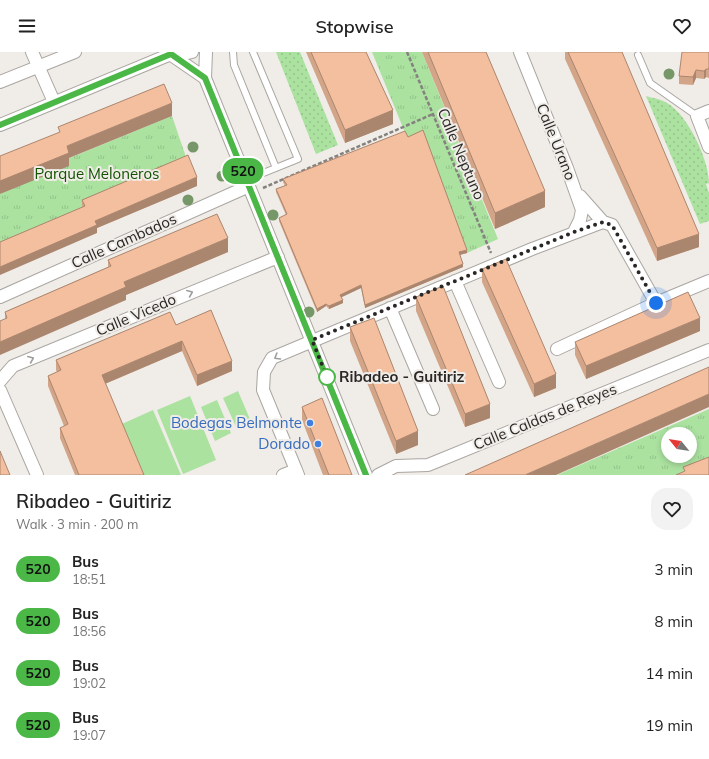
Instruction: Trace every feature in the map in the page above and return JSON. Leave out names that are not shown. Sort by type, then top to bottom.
[{"type":"street","points":[[32,52],[54,102]]},
{"type":"street","points":[[0,82],[75,52]]},
{"type":"street","points":[[0,125],[170,53],[179,55],[192,52]]},
{"type":"street","points":[[206,52],[205,78],[366,475]]},
{"type":"street","name":"Calle Urano","points":[[520,52],[576,191],[582,210],[580,220],[574,232]]},
{"type":"street","points":[[170,53],[205,78]]},
{"type":"street","points":[[709,111],[697,116],[709,147]]},
{"type":"street","name":"Calle Cambados","points":[[0,297],[248,183]]},
{"type":"street","points":[[576,191],[603,222],[612,225],[656,303]]},
{"type":"street","points":[[283,475],[297,472],[263,390],[264,372],[272,358],[496,264],[574,232],[603,222]]},
{"type":"street","name":"Calle Vicedo","points":[[0,381],[14,366],[278,257]]},
{"type":"street","points":[[455,281],[499,382]]},
{"type":"street","points":[[557,349],[656,303],[709,282]]},
{"type":"street","points":[[390,308],[433,409]]},
{"type":"street","name":"Calle Caldas de Reyes","points":[[378,475],[396,466],[428,465],[709,350]]},
{"type":"street","points":[[0,390],[36,475]]},
{"type":"lane","points":[[233,52],[234,65],[276,168]]},
{"type":"lane","points":[[248,183],[276,168],[298,159],[253,52]]},
{"type":"lane","points":[[638,55],[650,83],[697,116]]},
{"type":"path","name":"Calle Neptuno","points":[[407,52],[496,264]]},
{"type":"path","points":[[263,188],[432,114]]},
{"type":"green space","points":[[276,52],[300,52],[338,145],[316,154]]},
{"type":"green space","points":[[372,52],[422,52],[498,239],[467,253],[423,134],[408,140]]},
{"type":"green space","points":[[646,96],[665,102],[675,109],[690,128],[696,139],[708,173],[709,183],[706,184],[709,193],[709,221],[700,224]]},
{"type":"green space","name":"Parque Meloneros","points":[[172,116],[188,163],[0,250],[0,194],[67,159]]},
{"type":"green space","points":[[238,391],[252,424],[237,429],[223,398]]},
{"type":"green space","points":[[190,396],[216,460],[183,474],[157,410]]},
{"type":"green space","points":[[217,400],[231,433],[215,441],[201,407]]},
{"type":"green space","points":[[709,409],[709,463],[681,475],[557,475],[661,430],[661,463],[697,463],[697,427],[668,427]]},
{"type":"green space","points":[[153,410],[181,475],[144,475],[122,424]]},
{"type":"building","points":[[311,52],[366,52],[393,110],[345,130]]},
{"type":"building","points":[[428,52],[486,52],[545,191],[495,213]]},
{"type":"building","points":[[568,52],[622,52],[699,234],[657,248]]},
{"type":"building","points":[[682,52],[709,52],[709,69],[704,71],[696,70],[693,77],[679,76]]},
{"type":"building","points":[[164,84],[172,103],[67,146],[69,153],[0,181],[0,156],[60,132],[58,127]]},
{"type":"building","points":[[423,130],[467,250],[459,252],[463,264],[365,305],[361,285],[340,295],[343,300],[329,306],[326,304],[317,309],[279,218],[287,214],[276,189],[287,185],[283,179],[405,131],[408,137]]},
{"type":"building","points":[[188,155],[197,177],[95,221],[97,225],[0,267],[0,242],[85,206],[82,200]]},
{"type":"building","points":[[217,214],[228,238],[124,282],[126,287],[0,342],[0,321],[7,318],[5,312],[111,266],[108,260]]},
{"type":"building","points":[[506,259],[556,374],[534,384],[482,269]]},
{"type":"building","points":[[443,286],[490,404],[465,414],[416,297]]},
{"type":"building","points":[[688,292],[700,318],[586,366],[575,342]]},
{"type":"building","points":[[211,310],[232,361],[197,375],[182,341],[102,375],[144,475],[79,475],[60,428],[68,424],[48,376],[61,370],[56,360],[170,312],[176,325]]},
{"type":"building","points":[[374,318],[418,431],[396,441],[350,327]]},
{"type":"building","points":[[709,367],[709,394],[525,475],[465,475]]},
{"type":"building","points":[[322,398],[352,475],[329,475],[302,407]]},
{"type":"building","points":[[0,451],[10,475],[0,475]]},
{"type":"building","points":[[709,457],[709,475],[676,475],[685,471],[683,467],[697,463],[697,462]]},
{"type":"bus line","name":"520","points":[[0,125],[171,54],[189,65],[205,78],[366,475]]},
{"type":"place","name":"Ribadeo - Guitiriz","points":[[327,377]]},
{"type":"place","name":"Bodegas Belmonte","points":[[310,423]]},
{"type":"place","name":"Dorado","points":[[318,444]]},
{"type":"route","points":[[327,377],[312,340],[574,232],[603,222],[607,222],[612,225],[656,303]]}]
